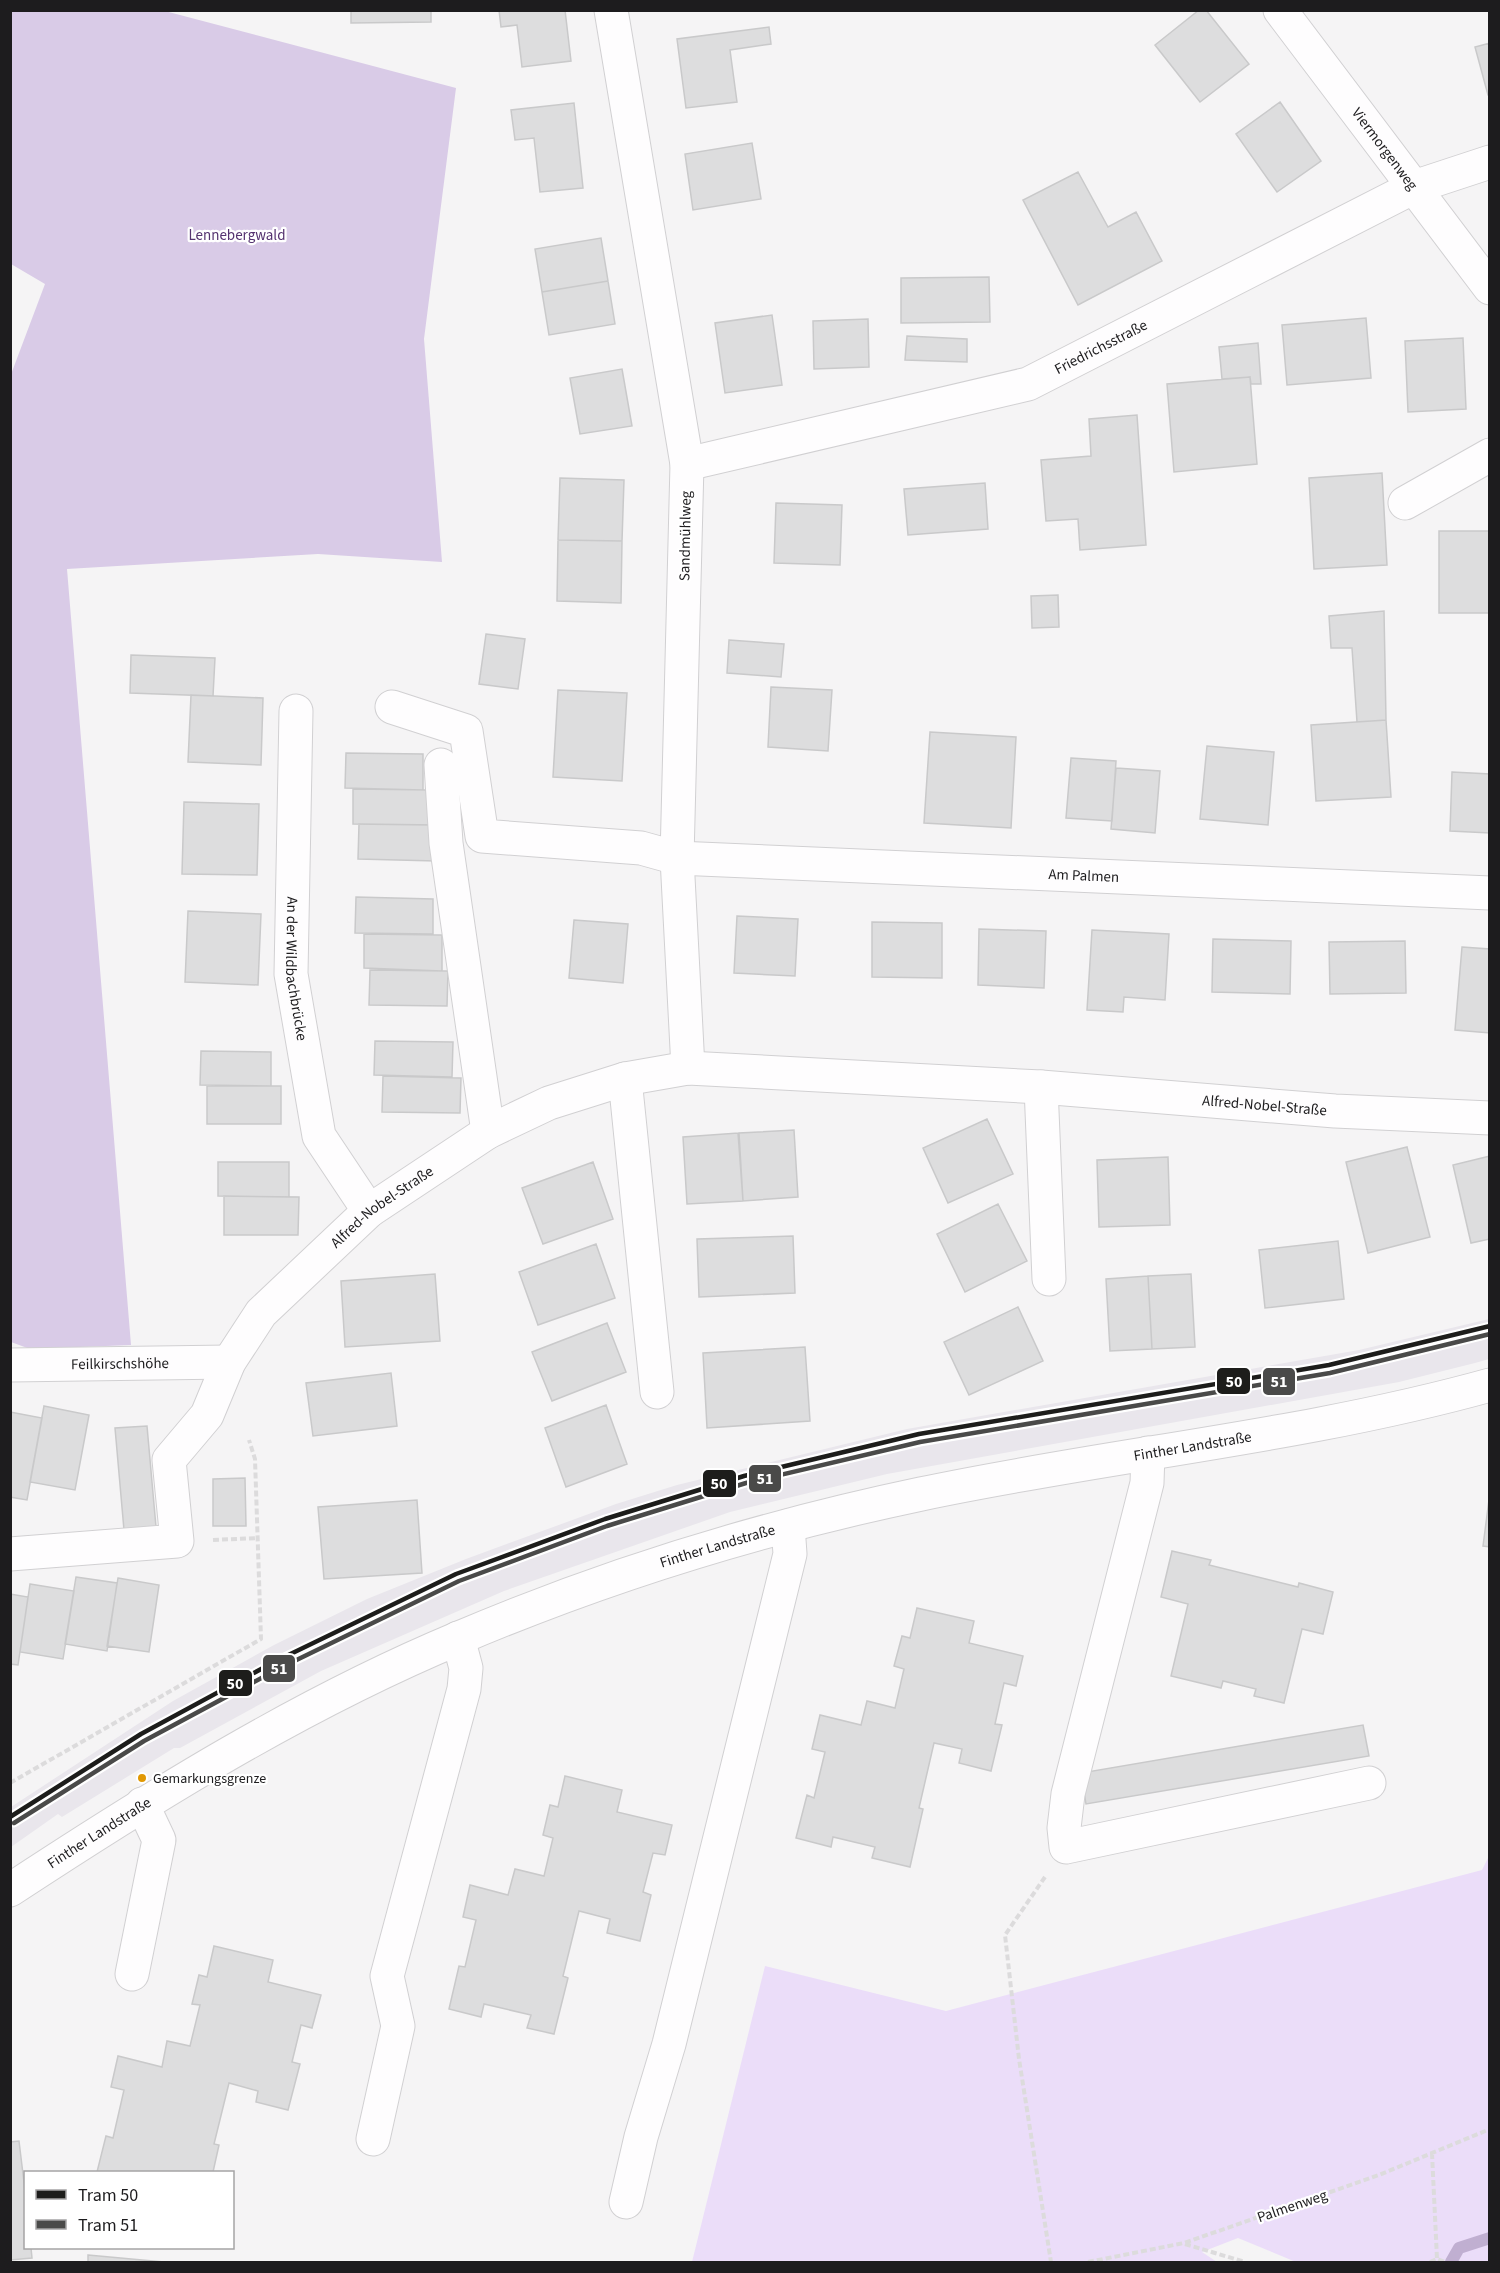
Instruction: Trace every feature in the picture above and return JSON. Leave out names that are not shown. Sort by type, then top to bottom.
[{"type":"street","name":"Sandmühlweg","points":[[611,10],[687,464],[677,858],[688,1068]]},
{"type":"street","name":"Viermorgenweg","points":[[1280,10],[1490,288]]},
{"type":"street","name":"Friedrichsstraße","points":[[687,464],[1028,384],[1414,186],[1490,162]]},
{"type":"street","points":[[1405,503],[1490,455]]},
{"type":"street","name":"Am Palmen","points":[[392,707],[466,731],[483,836],[641,848],[677,858],[1490,893]]},
{"type":"street","name":"An der Wildbachbrücke","points":[[296,711],[291,974],[319,1136],[369,1210]]},
{"type":"street","points":[[441,765],[446,843],[488,1132]]},
{"type":"street","name":"Alfred-Nobel-Straße","points":[[177,1541],[169,1460],[207,1415],[229,1362],[261,1313],[369,1210],[488,1132],[549,1103],[625,1079],[688,1068],[1041,1087],[1335,1111],[1490,1118]]},
{"type":"street","points":[[625,1079],[657,1392]]},
{"type":"street","points":[[1041,1087],[1049,1279]]},
{"type":"street","name":"Feilkirschshöhe","points":[[10,1365],[229,1362]]},
{"type":"street","name":"Finther Landstraße","points":[[10,1890],[142,1804],[276,1727],[458,1638],[656,1565],[788,1526],[921,1494],[1386,1411],[1490,1385]]},
{"type":"street","points":[[1148,1453],[1147,1483],[1068,1794],[1064,1828],[1066,1847],[1369,1783]]},
{"type":"street","points":[[626,2202],[641,2137],[669,2044],[790,1554],[788,1526]]},
{"type":"street","points":[[10,1554],[177,1541]]},
{"type":"street","points":[[373,2139],[398,2026],[387,1976],[464,1689],[466,1668],[458,1638]]},
{"type":"street","points":[[132,1974],[159,1840],[142,1804]]},
{"type":"path","points":[[10,1783],[261,1639],[255,1459],[249,1440]]},
{"type":"path","points":[[177,1541],[258,1538]]},
{"type":"path","points":[[1051,2262],[1019,2059],[1005,1935],[1066,1847]]},
{"type":"path","name":"Palmenweg","points":[[1088,2262],[1184,2243],[1379,2175],[1490,2129]]},
{"type":"path","points":[[1432,2153],[1437,2259]]},
{"type":"path","points":[[1184,2243],[1245,2262]]},
{"type":"path","points":[[1430,2262],[1437,2259],[1445,2262]]},
{"type":"shaded area","points":[[1489,1319],[1489,1359],[1475,1363],[1399,1382],[887,1474],[730,1512],[504,1591],[321,1671],[180,1748],[174,1748],[62,1817],[58,1814],[11,1847],[11,1807],[173,1701],[274,1645],[367,1599],[466,1559],[616,1504],[677,1485],[907,1429],[1359,1350]]},
{"type":"shaded area","points":[[1489,1856],[1489,2262],[1296,2262],[1238,2238],[1202,2252],[1217,2262],[692,2262],[765,1966],[946,2011],[1482,1870]]},
{"type":"green space","name":"Lennebergwald","points":[[161,10],[456,88],[424,339],[442,562],[318,554],[67,569],[131,1345],[30,1349],[11,1342],[10,377],[45,284],[11,264],[11,11]]},
{"type":"building","points":[[351,10],[431,10],[431,22],[351,23]]},
{"type":"building","points":[[499,10],[565,10],[571,61],[522,67],[517,25],[501,27]]},
{"type":"building","points":[[1199,10],[1206,10],[1249,64],[1200,102],[1155,45]]},
{"type":"building","points":[[769,27],[771,44],[730,50],[737,102],[686,108],[677,39]]},
{"type":"building","points":[[1490,43],[1490,95],[1488,95],[1475,47]]},
{"type":"building","points":[[1280,102],[1321,161],[1277,192],[1236,134]]},
{"type":"building","points":[[574,103],[583,188],[540,192],[534,138],[515,140],[511,110]]},
{"type":"building","points":[[752,143],[761,199],[693,210],[685,154]]},
{"type":"building","points":[[1078,172],[1108,227],[1136,212],[1162,261],[1078,305],[1023,200]]},
{"type":"building","points":[[601,238],[608,281],[542,292],[535,249]]},
{"type":"building","points":[[989,277],[990,322],[901,323],[901,278]]},
{"type":"building","points":[[608,281],[615,324],[549,335],[542,292]]},
{"type":"building","points":[[772,315],[782,385],[725,393],[715,323]]},
{"type":"building","points":[[1366,318],[1371,378],[1287,385],[1282,325]]},
{"type":"building","points":[[868,319],[869,367],[814,369],[813,321]]},
{"type":"building","points":[[907,336],[967,339],[967,362],[905,360]]},
{"type":"building","points":[[1463,338],[1466,409],[1408,412],[1405,341]]},
{"type":"building","points":[[1258,343],[1261,384],[1251,384],[1250,377],[1222,379],[1219,347]]},
{"type":"building","points":[[622,369],[632,426],[580,434],[570,378]]},
{"type":"building","points":[[1250,377],[1257,464],[1174,472],[1167,384]]},
{"type":"building","points":[[1137,415],[1146,545],[1080,550],[1078,519],[1046,521],[1041,460],[1091,456],[1089,419]]},
{"type":"building","points":[[1382,473],[1387,565],[1314,569],[1309,478]]},
{"type":"building","points":[[560,478],[624,480],[622,541],[558,540]]},
{"type":"building","points":[[985,483],[988,529],[908,535],[904,489]]},
{"type":"building","points":[[776,503],[842,505],[840,565],[774,563]]},
{"type":"building","points":[[1439,531],[1490,531],[1490,613],[1439,613]]},
{"type":"building","points":[[558,540],[622,541],[621,603],[557,601]]},
{"type":"building","points":[[1058,595],[1059,627],[1032,628],[1031,596]]},
{"type":"building","points":[[1384,611],[1386,720],[1357,722],[1352,648],[1331,648],[1329,616]]},
{"type":"building","points":[[486,634],[525,639],[518,689],[479,684]]},
{"type":"building","points":[[729,640],[784,644],[781,677],[727,673]]},
{"type":"building","points":[[131,655],[215,658],[213,696],[130,693]]},
{"type":"building","points":[[771,687],[832,690],[828,751],[768,747]]},
{"type":"building","points":[[558,690],[627,693],[622,781],[553,777]]},
{"type":"building","points":[[191,695],[263,698],[261,765],[188,762]]},
{"type":"building","points":[[1386,720],[1391,797],[1316,801],[1311,725]]},
{"type":"building","points":[[930,732],[1016,737],[1011,828],[924,823]]},
{"type":"building","points":[[1207,746],[1274,752],[1268,825],[1200,819]]},
{"type":"building","points":[[346,753],[423,754],[423,790],[345,788]]},
{"type":"building","points":[[1071,758],[1116,761],[1112,821],[1066,818]]},
{"type":"building","points":[[1116,768],[1160,771],[1155,833],[1111,829]]},
{"type":"building","points":[[1452,772],[1490,774],[1490,833],[1450,831]]},
{"type":"building","points":[[353,789],[432,790],[431,825],[353,824]]},
{"type":"building","points":[[184,802],[259,804],[257,875],[182,874]]},
{"type":"building","points":[[359,824],[437,825],[436,861],[358,859]]},
{"type":"building","points":[[356,897],[433,899],[433,934],[355,933]]},
{"type":"building","points":[[188,911],[261,914],[258,985],[185,982]]},
{"type":"building","points":[[737,916],[798,919],[795,976],[734,973]]},
{"type":"building","points":[[574,920],[628,924],[623,983],[569,978]]},
{"type":"building","points":[[872,922],[942,923],[942,978],[872,977]]},
{"type":"building","points":[[979,929],[1046,931],[1044,988],[978,985]]},
{"type":"building","points":[[1092,930],[1169,934],[1165,1000],[1124,997],[1123,1012],[1087,1010]]},
{"type":"building","points":[[364,934],[442,935],[442,971],[364,968]]},
{"type":"building","points":[[1213,939],[1291,941],[1290,994],[1212,992]]},
{"type":"building","points":[[1405,941],[1406,993],[1330,994],[1329,942]]},
{"type":"building","points":[[1462,947],[1490,949],[1490,1033],[1455,1030]]},
{"type":"building","points":[[370,970],[448,971],[447,1006],[369,1005]]},
{"type":"building","points":[[375,1041],[453,1042],[452,1077],[374,1075]]},
{"type":"building","points":[[201,1051],[271,1052],[271,1086],[200,1085]]},
{"type":"building","points":[[383,1076],[461,1078],[460,1113],[382,1112]]},
{"type":"building","points":[[207,1086],[281,1086],[281,1124],[207,1124]]},
{"type":"building","points":[[987,1119],[1013,1174],[948,1203],[923,1148]]},
{"type":"building","points":[[794,1130],[798,1197],[743,1201],[739,1133]]},
{"type":"building","points":[[738,1133],[743,1201],[687,1204],[683,1137]]},
{"type":"building","points":[[1407,1147],[1430,1237],[1368,1253],[1346,1162]]},
{"type":"building","points":[[1490,1156],[1490,1239],[1471,1243],[1453,1165]]},
{"type":"building","points":[[1168,1157],[1170,1225],[1099,1227],[1097,1160]]},
{"type":"building","points":[[218,1162],[289,1162],[289,1197],[218,1196]]},
{"type":"building","points":[[593,1162],[613,1219],[543,1244],[522,1188]]},
{"type":"building","points":[[224,1196],[299,1197],[298,1235],[224,1235]]},
{"type":"building","points":[[998,1204],[1027,1261],[965,1292],[937,1234]]},
{"type":"building","points":[[793,1236],[795,1293],[699,1297],[697,1239]]},
{"type":"building","points":[[1338,1241],[1344,1299],[1265,1308],[1259,1250]]},
{"type":"building","points":[[596,1244],[615,1298],[538,1325],[519,1272]]},
{"type":"building","points":[[435,1274],[440,1341],[345,1347],[341,1281]]},
{"type":"building","points":[[1191,1274],[1195,1347],[1152,1349],[1148,1276]]},
{"type":"building","points":[[1148,1276],[1152,1349],[1110,1351],[1106,1279]]},
{"type":"building","points":[[1018,1307],[1043,1361],[969,1395],[944,1342]]},
{"type":"building","points":[[607,1323],[626,1372],[552,1401],[532,1352]]},
{"type":"building","points":[[805,1347],[810,1421],[707,1428],[703,1353]]},
{"type":"building","points":[[391,1373],[397,1426],[313,1436],[306,1383]]},
{"type":"building","points":[[606,1405],[627,1464],[566,1487],[545,1428]]},
{"type":"building","points":[[44,1406],[89,1415],[75,1490],[30,1482]]},
{"type":"building","points":[[10,1412],[42,1418],[27,1500],[10,1497]]},
{"type":"building","points":[[147,1426],[156,1527],[124,1530],[115,1428]]},
{"type":"building","points":[[245,1478],[246,1526],[213,1526],[213,1479]]},
{"type":"building","points":[[1490,1492],[1490,1547],[1483,1546]]},
{"type":"building","points":[[417,1500],[422,1573],[324,1579],[318,1507]]},
{"type":"building","points":[[1172,1551],[1211,1560],[1209,1565],[1298,1587],[1299,1583],[1333,1592],[1323,1634],[1302,1629],[1284,1703],[1254,1696],[1256,1689],[1223,1681],[1221,1688],[1171,1676],[1188,1604],[1161,1597]]},
{"type":"building","points":[[76,1577],[117,1583],[107,1651],[65,1644]]},
{"type":"building","points":[[118,1578],[159,1585],[149,1652],[107,1646]]},
{"type":"building","points":[[30,1584],[74,1591],[63,1659],[20,1652]]},
{"type":"building","points":[[10,1594],[28,1597],[18,1665],[10,1664]]},
{"type":"building","points":[[917,1608],[974,1621],[969,1643],[1023,1656],[1016,1686],[1004,1683],[995,1724],[1002,1725],[991,1771],[959,1763],[962,1749],[934,1743],[919,1808],[923,1809],[910,1867],[872,1858],[875,1847],[833,1837],[831,1847],[796,1838],[807,1795],[814,1798],[825,1752],[812,1749],[820,1715],[861,1725],[867,1701],[895,1708],[904,1669],[894,1666],[902,1636],[910,1638]]},
{"type":"building","points":[[1363,1725],[1369,1756],[1086,1804],[1081,1773]]},
{"type":"building","points":[[565,1776],[622,1790],[617,1812],[672,1825],[665,1855],[653,1853],[643,1892],[651,1895],[640,1941],[607,1933],[610,1919],[579,1911],[563,1976],[568,1978],[554,2034],[527,2028],[531,2015],[484,2004],[481,2017],[449,2009],[459,1966],[465,1967],[476,1920],[463,1917],[470,1885],[508,1895],[515,1869],[544,1876],[553,1838],[543,1835],[550,1805],[558,1807]]},
{"type":"building","points":[[214,1946],[273,1960],[268,1982],[321,1995],[312,2028],[301,2025],[292,2062],[300,2064],[288,2110],[256,2102],[258,2091],[229,2083],[214,2144],[219,2145],[213,2171],[97,2171],[106,2136],[113,2138],[124,2090],[111,2087],[118,2056],[162,2067],[167,2041],[190,2046],[200,2005],[192,2004],[199,1975],[207,1977]]},
{"type":"building","points":[[19,2141],[24,2182],[24,2249],[31,2249],[32,2258],[10,2260],[10,2142]]},
{"type":"building","points":[[88,2255],[164,2262],[88,2262]]},
{"type":"waterway","points":[[1451,2262],[1459,2248],[1490,2238]]},
{"type":"tram line","name":"50","points":[[10,1817],[141,1734],[276,1661],[456,1574],[605,1519],[744,1476],[919,1434],[1329,1365],[1490,1326]]},
{"type":"tram line","name":"51","points":[[14,1823],[144,1741],[280,1668],[459,1581],[607,1526],[746,1483],[920,1442],[1330,1373],[1490,1334]]},
{"type":"place","name":"Gemarkungsgrenze","points":[[142,1778]]}]
